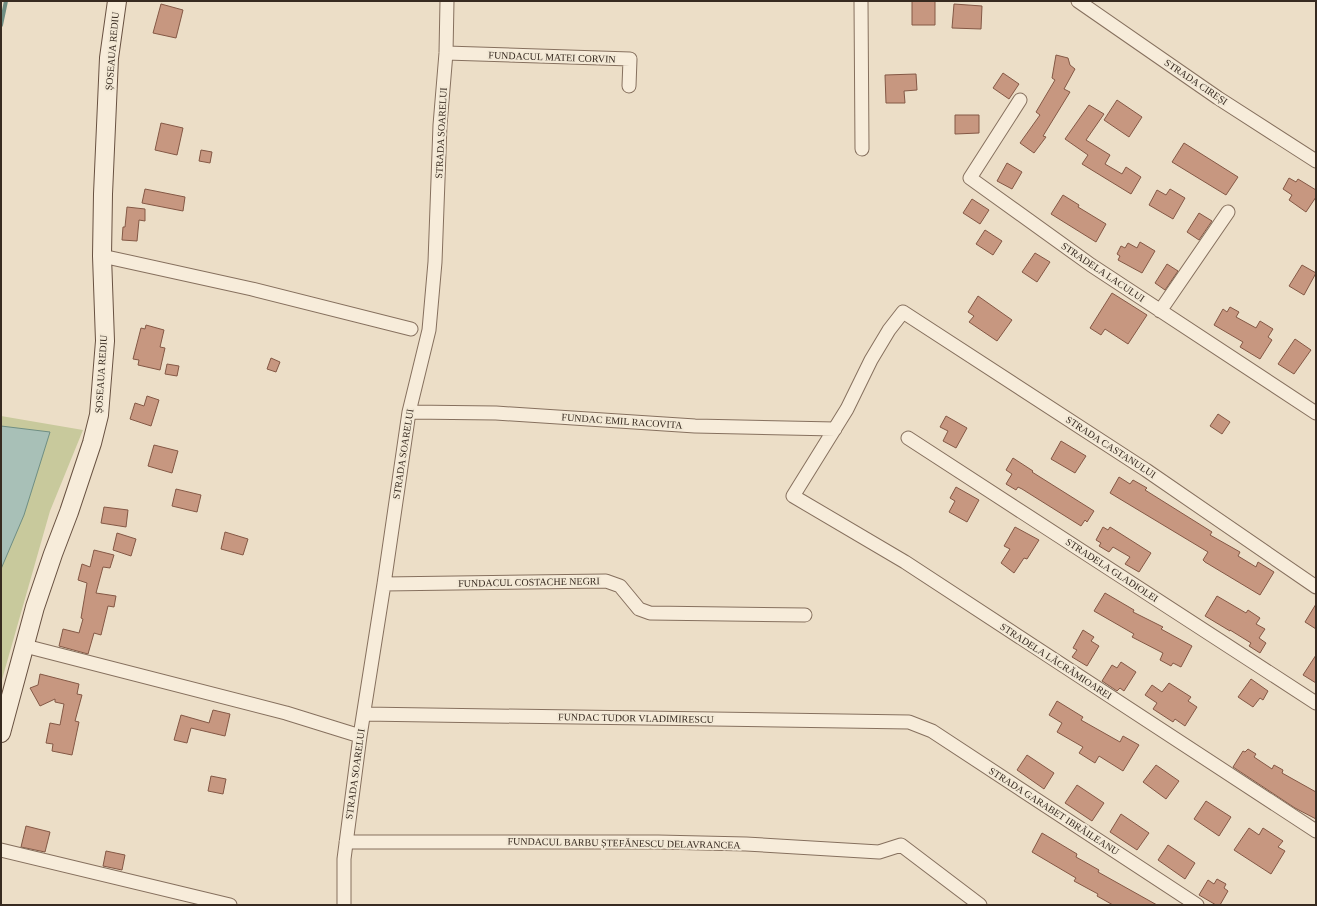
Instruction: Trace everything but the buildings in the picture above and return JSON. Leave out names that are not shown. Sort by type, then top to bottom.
[{"type":"main road","name":"ȘOSEAUA REDIU","points":[[1,733],[35,607],[83,471],[99,415],[105,341],[102,256],[103,194],[109,58],[117,1]]},
{"type":"street","name":"STRADA SOARELUI","points":[[344,905],[344,859],[360,736],[409,412],[429,330],[435,262],[440,125],[446,53],[447,1]]},
{"type":"street","points":[[860,1],[862,149]]},
{"type":"street","name":"STRADA CIREȘI","points":[[1078,1],[1218,98],[1316,161]]},
{"type":"street","name":"FUNDACUL MATEI CORVIN","points":[[446,53],[630,59],[629,86]]},
{"type":"street","name":"STRADELA LACULUI","points":[[1020,100],[970,178],[1091,265],[1316,413]]},
{"type":"street","points":[[1160,311],[1228,212]]},
{"type":"street","points":[[102,256],[252,289],[411,329]]},
{"type":"street","name":"STRADA CASTANULUI","points":[[835,428],[847,409],[871,360],[889,330],[903,312],[1146,470],[1316,587]]},
{"type":"street","name":"FUNDAC EMIL RACOVITA","points":[[409,412],[496,413],[695,426],[835,428]]},
{"type":"street","name":"STRADELA LĂCRĂMIOAREI","points":[[835,428],[793,496],[905,562],[1316,831]]},
{"type":"street","name":"STRADELA GLADIOLEI","points":[[908,438],[1316,703]]},
{"type":"street","name":"FUNDACUL COSTACHE NEGRI","points":[[384,584],[606,581],[620,586],[639,609],[650,613],[805,615]]},
{"type":"street","points":[[25,646],[286,713],[360,736]]},
{"type":"street","name":"FUNDAC TUDOR VLADIMIRESCU","points":[[364,714],[909,722]]},
{"type":"street","name":"STRADA GARABET IBRĂILEANU","points":[[909,722],[932,732],[1197,905]]},
{"type":"street","name":"FUNDACUL BARBU ȘTEFĂNESCU DELAVRANCEA","points":[[346,842],[658,842],[746,844],[879,852],[902,845],[980,905]]},
{"type":"street","points":[[1,850],[230,905]]},
{"type":"green space","points":[[1,416],[83,430],[50,511],[1,683]]},
{"type":"shaded area","points":[[1,426],[50,432],[24,515],[1,569]]},
{"type":"waterway","points":[[1,25],[6,1]]}]
